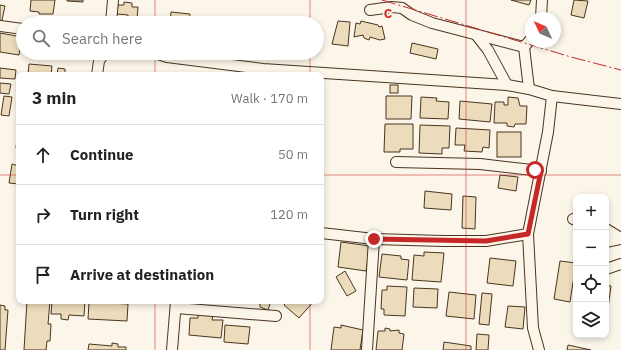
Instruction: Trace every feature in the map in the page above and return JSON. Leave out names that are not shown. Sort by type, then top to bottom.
[{"type":"street","points":[[112,16],[113,0]]},
{"type":"street","points":[[541,12],[542,0]]},
{"type":"street","points":[[370,10],[392,7],[402,8],[412,15],[432,23],[477,36],[525,43]]},
{"type":"street","points":[[0,26],[16,28]]},
{"type":"street","points":[[477,36],[488,50],[507,85]]},
{"type":"street","points":[[528,48],[529,89]]},
{"type":"street","points":[[97,72],[100,60]]},
{"type":"street","points":[[191,60],[263,69],[309,72]]},
{"type":"street","points":[[324,73],[507,85],[529,89],[552,96],[621,104]]},
{"type":"street","points":[[539,350],[533,328],[528,234],[541,171],[552,96]]},
{"type":"street","points":[[396,162],[480,164],[541,171]]},
{"type":"street","points":[[608,230],[621,238]]},
{"type":"street","points":[[324,233],[374,239],[486,241],[528,234]]},
{"type":"street","points":[[609,241],[621,238]]},
{"type":"street","points":[[367,350],[374,239]]},
{"type":"street","points":[[609,268],[621,264]]},
{"type":"street","points":[[172,350],[176,304],[276,316]]},
{"type":"building","points":[[31,0],[55,0],[53,14],[39,14],[39,12],[30,11]]},
{"type":"building","points":[[83,0],[83,2],[67,1]]},
{"type":"building","points":[[511,0],[531,0],[529,5]]},
{"type":"building","points":[[574,0],[588,1],[584,18],[571,15]]},
{"type":"building","points":[[124,2],[132,3],[132,7],[138,7],[137,16],[117,14],[118,5],[124,5]]},
{"type":"building","points":[[0,5],[5,6],[1,25],[0,24]]},
{"type":"building","points":[[171,12],[190,14],[190,16],[171,16]]},
{"type":"building","points":[[338,21],[350,22],[348,46],[332,44]]},
{"type":"building","points":[[361,21],[378,25],[379,27],[382,26],[385,39],[380,40],[370,37],[369,40],[364,38],[363,35],[354,37],[356,23],[360,24]]},
{"type":"building","points":[[0,33],[16,36],[16,55],[0,52]]},
{"type":"building","points":[[412,43],[438,49],[436,59],[410,53]]},
{"type":"building","points":[[29,64],[52,66],[51,72],[28,72]]},
{"type":"building","points":[[0,68],[16,70],[15,79],[0,78]]},
{"type":"building","points":[[58,68],[65,69],[65,72],[57,72]]},
{"type":"building","points":[[0,83],[11,84],[9,94],[0,93]]},
{"type":"building","points":[[390,85],[398,85],[398,93],[390,93]]},
{"type":"building","points":[[4,96],[12,97],[9,116],[1,115]]},
{"type":"building","points":[[386,96],[412,96],[411,119],[386,119]]},
{"type":"building","points":[[421,97],[437,98],[436,101],[449,102],[448,119],[420,118]]},
{"type":"building","points":[[508,97],[518,98],[520,106],[527,106],[526,124],[515,124],[514,127],[507,126],[507,123],[494,123],[495,102],[504,102],[504,105],[508,105]]},
{"type":"building","points":[[460,101],[492,104],[490,122],[459,119]]},
{"type":"building","points":[[385,124],[413,124],[413,149],[400,149],[400,152],[384,152]]},
{"type":"building","points":[[420,125],[450,126],[449,148],[442,148],[442,154],[419,153]]},
{"type":"building","points":[[456,128],[490,130],[489,148],[483,147],[482,152],[464,151],[465,145],[455,145]]},
{"type":"building","points":[[497,132],[521,132],[521,157],[497,157]]},
{"type":"building","points":[[12,164],[16,165],[16,184],[9,183]]},
{"type":"building","points":[[500,175],[518,177],[516,191],[498,188]]},
{"type":"building","points":[[425,191],[452,194],[451,210],[424,208]]},
{"type":"building","points":[[463,196],[476,197],[475,229],[462,228]]},
{"type":"building","points":[[341,242],[370,246],[366,271],[338,267]]},
{"type":"building","points":[[424,252],[444,253],[441,282],[412,280],[414,255],[424,256]]},
{"type":"building","points":[[382,254],[401,256],[401,259],[409,260],[407,280],[379,277]]},
{"type":"building","points":[[490,258],[516,261],[513,286],[487,283]]},
{"type":"building","points":[[560,261],[573,263],[573,282],[570,302],[554,299]]},
{"type":"building","points":[[345,271],[356,291],[347,296],[336,277]]},
{"type":"building","points":[[387,286],[407,287],[405,316],[384,315],[384,309],[381,309],[382,290],[387,290]]},
{"type":"building","points":[[609,286],[611,286],[609,301]]},
{"type":"building","points":[[414,288],[438,289],[437,308],[413,307]]},
{"type":"building","points":[[449,292],[476,295],[474,319],[446,316]]},
{"type":"building","points":[[482,293],[492,294],[489,325],[479,324]]},
{"type":"building","points":[[27,304],[50,304],[48,324],[51,324],[50,341],[47,341],[46,350],[24,350]]},
{"type":"building","points":[[52,304],[85,304],[84,316],[69,315],[68,320],[61,319],[61,314],[51,314]]},
{"type":"building","points":[[89,304],[128,304],[127,321],[88,319]]},
{"type":"building","points":[[260,304],[270,304],[268,310],[260,307]]},
{"type":"building","points":[[285,304],[311,304],[299,318],[284,305]]},
{"type":"building","points":[[0,305],[5,306],[5,310],[8,310],[5,350],[0,350]]},
{"type":"building","points":[[508,306],[525,307],[523,329],[505,327]]},
{"type":"building","points":[[198,314],[213,315],[212,320],[223,320],[221,338],[189,335],[190,318],[198,318]]},
{"type":"building","points":[[225,325],[250,327],[248,344],[224,342]]},
{"type":"building","points":[[341,325],[363,330],[360,350],[331,350],[334,327],[341,328]]},
{"type":"building","points":[[385,328],[390,329],[390,331],[399,330],[399,333],[404,334],[402,350],[376,350],[378,331],[385,331]]},
{"type":"building","points":[[477,334],[489,335],[488,350],[476,350]]},
{"type":"building","points":[[444,342],[471,346],[471,350],[443,350]]},
{"type":"building","points":[[112,343],[118,344],[118,347],[126,347],[126,350],[88,350],[89,344],[112,346]]},
{"type":"building","points":[[568,345],[591,350],[567,350]]},
{"type":"power","points":[[382,0],[571,57],[621,70]]},
{"type":"route","points":[[374,239],[443,242],[486,241],[528,234],[541,171],[535,170]]}]
